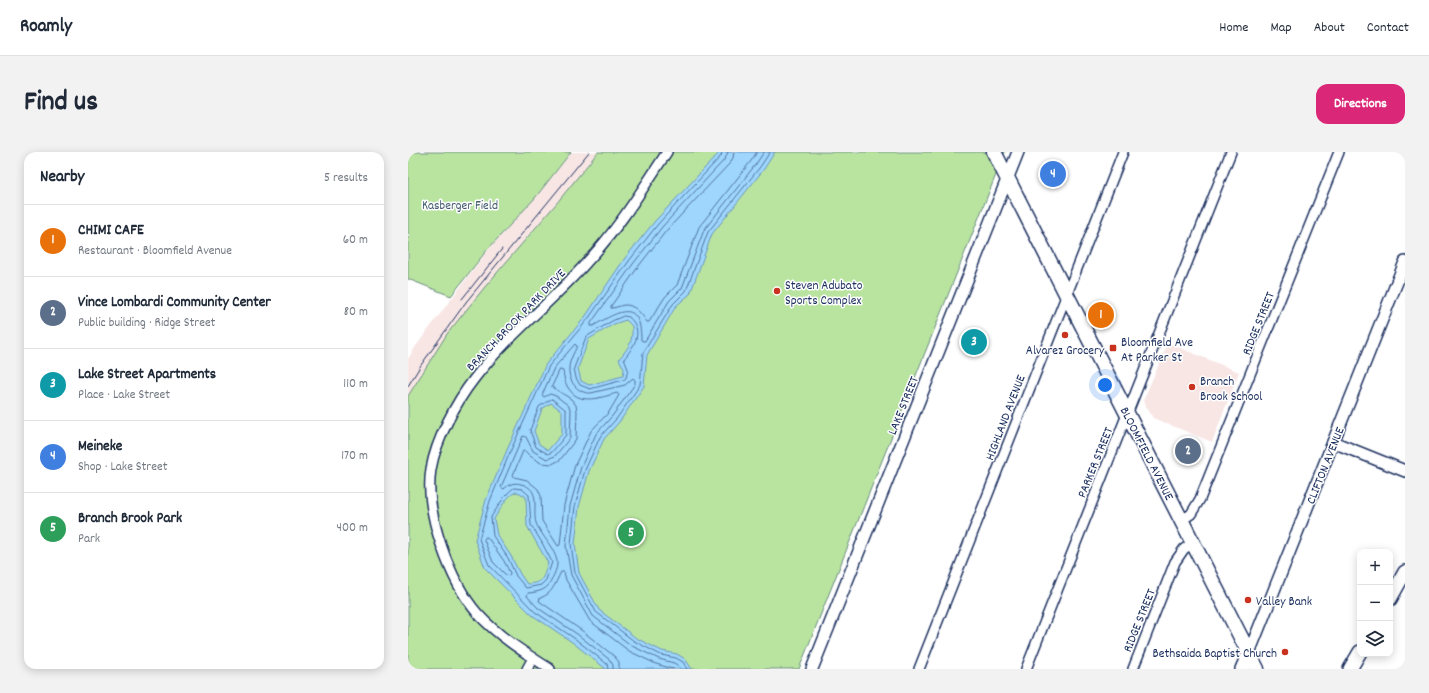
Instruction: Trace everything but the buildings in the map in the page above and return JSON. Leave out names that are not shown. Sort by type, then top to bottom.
[{"type":"main road","name":"BLOOMFIELD AVENUE","points":[[994,152],[1128,412],[1257,669]]},
{"type":"main road","points":[[1393,594],[1405,572]]},
{"type":"main road","name":"CLIFTON AVENUE","points":[[1242,669],[1249,653]]},
{"type":"main road","points":[[1350,669],[1357,657]]},
{"type":"street","name":"BRANCH BROOK PARK DRIVE","points":[[550,669],[505,638],[479,615],[468,601],[452,573],[440,542],[432,507],[430,483],[433,460],[453,412],[474,379],[500,350],[595,254],[627,212],[667,152]]},
{"type":"street","name":"LAKE STREET","points":[[812,669],[1018,152]]},
{"type":"street","name":"HIGHLAND AVENUE","points":[[919,669],[1123,152]]},
{"type":"street","name":"PARKER STREET","points":[[1026,669],[1231,152]]},
{"type":"street","name":"RIDGE STREET","points":[[1182,520],[1191,514],[1200,499],[1339,152]]},
{"type":"street","name":"CLIFTON AVENUE","points":[[1249,653],[1405,262]]},
{"type":"street","points":[[1333,442],[1405,471]]},
{"type":"street","name":"RIDGE STREET","points":[[1133,669],[1175,562],[1184,549],[1194,542]]},
{"type":"street","points":[[527,669],[533,658]]},
{"type":"shaded area","points":[[572,152],[598,152],[556,204],[484,288],[408,396],[408,359],[416,346],[488,250],[536,197]]},
{"type":"shaded area","name":"Branch Brook School","points":[[1168,343],[1239,372],[1212,442],[1153,418],[1143,401]]},
{"type":"green space","name":"Kasberger Field","points":[[408,152],[571,152],[535,198],[487,250],[451,296],[408,279],[408,239],[410,235],[408,233]]},
{"type":"green space","points":[[598,152],[1005,152],[799,669],[408,669],[408,396],[447,334]]},
{"type":"water","points":[[720,152],[775,152],[764,169],[712,234],[690,294],[676,306],[647,355],[644,386],[620,421],[604,439],[589,471],[579,507],[575,544],[579,573],[599,610],[636,638],[662,651],[677,654],[685,659],[692,669],[606,669],[572,642],[532,615],[485,568],[475,540],[486,500],[546,364],[585,317],[625,258],[655,221]],"holes":[[[626,320],[632,326],[632,336],[630,344],[619,359],[624,369],[623,376],[589,385],[581,381],[578,368],[589,339],[614,324]],[[551,403],[562,411],[562,434],[548,450],[539,444],[534,431],[542,409]],[[516,492],[526,497],[527,526],[548,563],[544,576],[537,582],[527,584],[497,535],[494,519],[512,494]]]},
{"type":"tram line","points":[[408,386],[421,365],[466,302],[589,152]]},
{"type":"tram line","points":[[462,299],[502,249]]},
{"type":"place","name":"Meineke","points":[[1053,174]]},
{"type":"place","name":"Steven Adubato Sports Complex","points":[[777,291]]},
{"type":"place","name":"CHIMI CAFE","points":[[1101,315]]},
{"type":"place","name":"Alvarez Grocery","points":[[1065,335]]},
{"type":"place","name":"Lake Street Apartments","points":[[974,342]]},
{"type":"place","name":"Bloomfield Ave At Parker St","points":[[1113,348]]},
{"type":"place","name":"Branch Brook School","points":[[1192,387]]},
{"type":"place","name":"Vince Lombardi Community Center","points":[[1188,451]]},
{"type":"place","name":"Branch Brook Park","points":[[631,533]]},
{"type":"place","name":"Valley Bank","points":[[1248,600]]},
{"type":"place","name":"Bethsaida Baptist Church","points":[[1285,652]]}]
